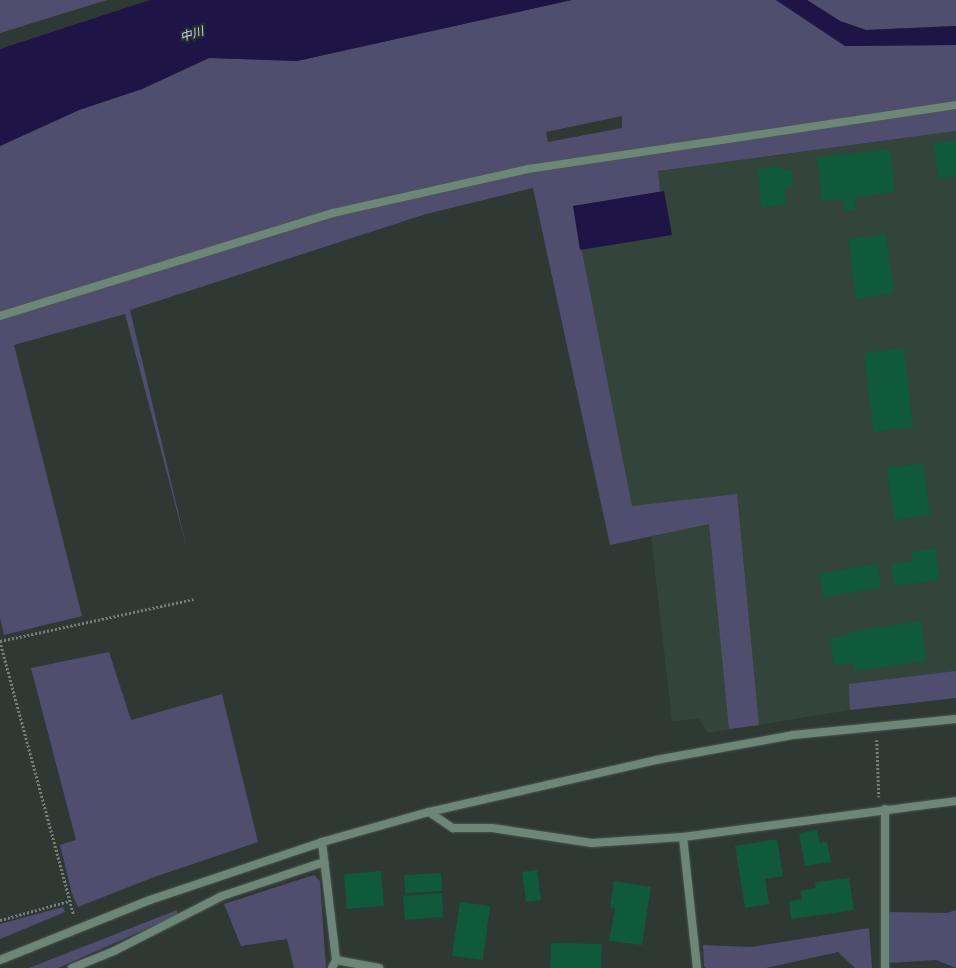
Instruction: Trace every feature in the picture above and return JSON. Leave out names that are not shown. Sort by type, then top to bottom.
[{"type":"street","points":[[0,316],[333,213],[520,170],[956,105]]},
{"type":"street","points":[[0,960],[78,927],[150,900],[322,842],[429,812],[656,760],[793,736],[956,718]]},
{"type":"street","points":[[429,812],[452,828],[492,828],[592,843],[683,837],[885,809],[956,801]]},
{"type":"street","points":[[885,809],[885,968]]},
{"type":"street","points":[[683,837],[697,968]]},
{"type":"street","points":[[322,842],[336,960],[332,968]]},
{"type":"street","points":[[72,968],[120,948],[222,896],[324,862]]},
{"type":"street","points":[[336,960],[378,968]]},
{"type":"path","points":[[78,927],[69,901],[0,641],[194,599]]},
{"type":"path","points":[[877,726],[879,801],[885,809]]},
{"type":"path","points":[[0,920],[69,901]]},
{"type":"shaded area","points":[[0,0],[107,0],[0,33]]},
{"type":"shaded area","points":[[571,0],[776,0],[845,46],[956,45],[956,131],[658,171],[660,192],[573,206],[632,506],[737,494],[759,725],[729,729],[709,524],[610,545],[533,188],[426,214],[130,310],[188,553],[125,314],[14,345],[82,616],[4,635],[0,618],[0,146],[79,110],[142,89],[209,58],[297,61]],"holes":[[[622,116],[622,128],[548,142],[546,132]]]},
{"type":"shaded area","points":[[807,0],[956,0],[956,26],[866,30],[840,21]]},
{"type":"shaded area","points":[[956,131],[956,698],[850,710],[708,733],[699,719],[672,721],[651,536],[610,545],[533,188]]},
{"type":"shaded area","points":[[109,652],[131,720],[222,694],[258,842],[154,877],[78,907],[72,894],[60,845],[76,840],[31,668]]},
{"type":"shaded area","points":[[956,671],[956,698],[850,710],[849,684]]},
{"type":"shaded area","points":[[314,875],[320,881],[326,968],[294,968],[287,939],[241,946],[224,904]]},
{"type":"shaded area","points":[[63,907],[65,912],[0,939],[0,924]]},
{"type":"shaded area","points":[[177,910],[178,915],[58,968],[29,968]]},
{"type":"shaded area","points":[[956,910],[956,968],[936,960],[889,963],[887,912],[947,913]]},
{"type":"shaded area","points":[[869,928],[872,968],[855,968],[838,952],[766,968],[706,968],[704,966],[703,945],[751,947]]},
{"type":"water","name":"中川","points":[[150,0],[572,0],[297,61],[209,58],[142,89],[79,110],[0,146],[0,49]]},
{"type":"water","points":[[776,0],[807,0],[840,21],[866,30],[956,26],[956,45],[845,46]]},
{"type":"water","points":[[664,191],[672,235],[580,250],[573,206]]},
{"type":"building","points":[[956,140],[956,176],[938,178],[933,143]]},
{"type":"building","points":[[890,149],[895,192],[855,197],[856,210],[844,211],[843,199],[822,201],[817,157]]},
{"type":"building","points":[[781,166],[781,170],[792,169],[793,186],[785,187],[786,205],[761,207],[758,168]]},
{"type":"building","points":[[886,234],[894,293],[856,299],[848,239]]},
{"type":"building","points":[[904,348],[913,427],[873,432],[864,353]]},
{"type":"building","points":[[923,463],[930,515],[894,520],[887,468]]},
{"type":"building","points":[[936,549],[939,580],[894,586],[891,563],[913,561],[912,551]]},
{"type":"building","points":[[877,564],[881,588],[823,597],[820,573]]},
{"type":"building","points":[[921,621],[926,661],[854,671],[853,663],[834,665],[830,638],[848,635],[848,632]]},
{"type":"building","points":[[817,830],[820,843],[827,842],[831,862],[805,866],[799,833]]},
{"type":"building","points":[[777,839],[783,876],[765,879],[769,904],[745,908],[735,846]]},
{"type":"building","points":[[537,870],[541,900],[526,902],[522,872]]},
{"type":"building","points":[[381,871],[384,906],[347,909],[344,874]]},
{"type":"building","points":[[441,873],[442,891],[405,893],[404,875]]},
{"type":"building","points":[[849,878],[854,910],[791,919],[789,901],[802,899],[800,891],[816,888],[815,882]]},
{"type":"building","points":[[614,881],[651,887],[642,945],[609,941],[615,908],[610,908]]},
{"type":"building","points":[[442,893],[443,917],[405,920],[403,896]]},
{"type":"building","points":[[460,902],[490,906],[483,960],[452,956]]},
{"type":"building","points":[[551,943],[602,944],[601,968],[550,968]]}]
